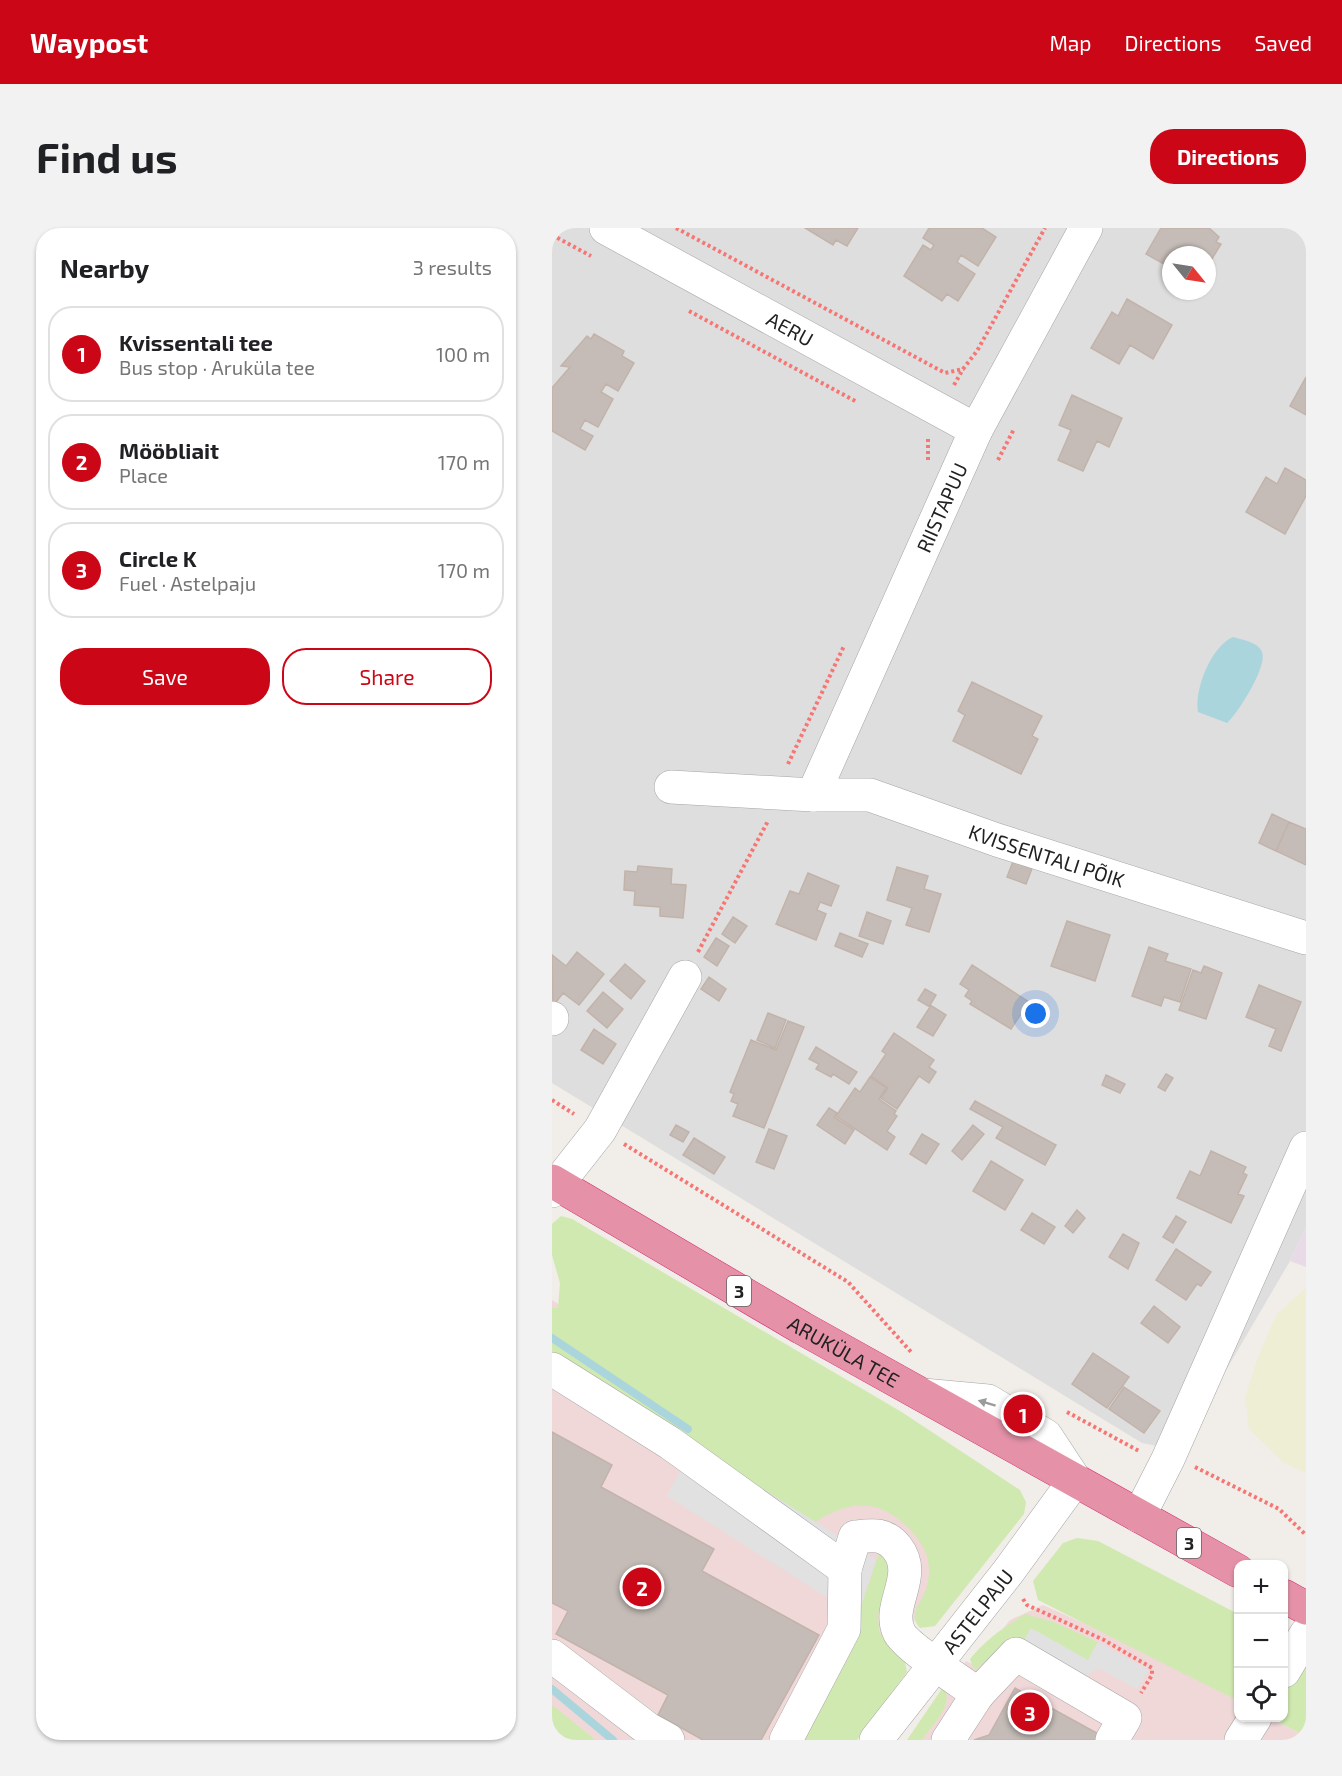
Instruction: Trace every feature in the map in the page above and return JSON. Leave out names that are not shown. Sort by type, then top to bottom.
[{"type":"highway","name":"ARUKÜLA TEE","points":[[554,1185],[802,1328],[1139,1516]]},
{"type":"highway","name":"3","points":[[1139,1516],[1234,1568]]},
{"type":"highway","points":[[1288,1598],[1306,1608]]},
{"type":"street","name":"AERU","points":[[606,228],[976,430]]},
{"type":"street","name":"RIISTAPUU","points":[[798,794],[976,430],[1086,228]]},
{"type":"street","name":"KVISSENTALI PÕIK","points":[[670,787],[798,794],[870,795],[997,840],[1306,938]]},
{"type":"street","points":[[554,1185],[578,1160],[600,1130],[685,977]]},
{"type":"street","points":[[1139,1516],[1168,1459],[1306,1148]]},
{"type":"street","points":[[552,1369],[669,1443],[845,1569]]},
{"type":"street","name":"ASTELPAJU","points":[[876,1740],[1006,1574],[1076,1480]]},
{"type":"street","points":[[786,1740],[844,1629],[845,1569],[855,1537],[876,1534],[891,1540],[901,1554],[905,1571],[904,1589],[896,1609],[898,1632],[909,1644],[978,1695]]},
{"type":"street","points":[[1286,1668],[1306,1634]]},
{"type":"street","points":[[948,1740],[978,1695],[1016,1654],[1119,1729]]},
{"type":"street","points":[[552,1656],[648,1729],[668,1740]]},
{"type":"street","points":[[1241,1740],[1252,1722]]},
{"type":"path","points":[[676,228],[945,373],[963,369]]},
{"type":"path","points":[[928,469],[928,436],[939,410],[963,369],[977,351],[1044,228]]},
{"type":"path","points":[[998,461],[1016,424]]},
{"type":"path","points":[[685,977],[798,794],[789,762],[846,643]]},
{"type":"path","points":[[552,1100],[848,1282],[914,1356]]},
{"type":"path","points":[[1058,1407],[1139,1451],[1196,1467],[1279,1509],[1306,1535]]},
{"type":"path","points":[[1006,1574],[1027,1605],[1104,1640],[1152,1668],[1152,1675],[1119,1729]]},
{"type":"shaded area","points":[[552,228],[1306,228],[1306,1228],[1290,1261],[1208,1401],[1187,1452],[1142,1443],[552,1083]]},
{"type":"shaded area","points":[[1306,1228],[1306,1267],[1290,1261]]},
{"type":"shaded area","points":[[552,1300],[965,1552],[827,1740],[596,1740],[552,1706]]},
{"type":"shaded area","points":[[693,1445],[876,1560],[861,1606],[825,1596],[667,1496]]},
{"type":"shaded area","points":[[1043,1605],[1106,1633],[1234,1699],[1234,1722],[1278,1722],[1306,1736],[1306,1740],[908,1740],[966,1661],[974,1665],[1010,1620]]},
{"type":"shaded area","points":[[1031,1628],[1088,1660],[1098,1642],[1149,1670],[1137,1689],[1098,1668],[1073,1687],[1016,1654]]},
{"type":"green space","points":[[561,1216],[572,1219],[900,1411],[1020,1490],[1026,1502],[1024,1514],[935,1626],[920,1628],[915,1619],[916,1610],[928,1580],[929,1564],[925,1552],[915,1535],[892,1514],[875,1507],[859,1506],[835,1511],[814,1523],[552,1353],[552,1308],[558,1308],[560,1283],[552,1255],[552,1224]]},
{"type":"green space","points":[[1306,1288],[1306,1473],[1284,1463],[1249,1429],[1245,1398],[1257,1360],[1276,1315]]},
{"type":"green space","points":[[1077,1538],[1098,1541],[1234,1612],[1234,1699],[1038,1600],[1033,1581],[1063,1543]]},
{"type":"green space","points":[[880,1550],[893,1566],[878,1615],[879,1632],[904,1658],[907,1672],[857,1740],[803,1740],[861,1606]]},
{"type":"green space","points":[[1025,1614],[1054,1622],[1098,1642],[1088,1660],[1021,1646],[997,1652],[977,1669],[973,1668],[970,1659],[976,1652],[995,1634]]},
{"type":"green space","points":[[1288,1635],[1306,1642],[1306,1736],[1278,1722],[1288,1722]]},
{"type":"green space","points":[[943,1687],[946,1700],[941,1715],[922,1740],[907,1740]]},
{"type":"green space","points":[[552,1705],[596,1740],[552,1740]]},
{"type":"water","points":[[1233,637],[1257,646],[1262,652],[1263,659],[1251,689],[1227,723],[1198,712],[1197,703],[1202,681],[1211,659],[1225,642]]},
{"type":"building","points":[[805,228],[858,228],[847,246],[836,240],[833,245]]},
{"type":"building","points":[[929,228],[982,228],[996,237],[978,266],[961,255],[957,262],[975,274],[958,301],[947,294],[942,301],[904,276],[923,245],[931,250],[934,245],[923,238]]},
{"type":"building","points":[[1161,228],[1209,228],[1219,237],[1216,242],[1221,244],[1216,252],[1216,246],[1162,246],[1162,263],[1146,254]]},
{"type":"building","points":[[1127,299],[1172,325],[1153,359],[1130,345],[1119,364],[1091,348],[1112,312],[1118,316]]},
{"type":"building","points":[[594,334],[624,351],[622,356],[634,363],[618,391],[606,384],[601,392],[613,399],[598,427],[585,420],[580,429],[593,436],[585,450],[552,431],[552,388],[570,367],[561,366],[587,336],[591,339]]},
{"type":"building","points":[[1306,377],[1306,415],[1290,406]]},
{"type":"building","points":[[1072,395],[1122,418],[1109,447],[1097,441],[1083,471],[1058,460],[1071,430],[1059,425]]},
{"type":"building","points":[[1285,468],[1306,480],[1306,496],[1285,534],[1246,512],[1266,477],[1277,484]]},
{"type":"building","points":[[972,682],[1042,716],[1032,736],[1038,739],[1021,774],[953,741],[965,715],[958,711]]},
{"type":"building","points":[[1272,814],[1289,822],[1276,851],[1259,843]]},
{"type":"building","points":[[1289,822],[1306,829],[1306,865],[1276,851]]},
{"type":"building","points":[[1014,859],[1033,866],[1026,884],[1007,877]]},
{"type":"building","points":[[638,866],[672,869],[671,884],[686,885],[683,918],[660,916],[660,907],[634,905],[635,891],[624,890],[625,871],[637,872]]},
{"type":"building","points":[[897,867],[928,876],[924,889],[941,894],[929,932],[906,925],[912,908],[887,900]]},
{"type":"building","points":[[808,873],[839,886],[831,906],[820,902],[817,910],[826,914],[816,940],[776,924],[790,891],[799,894]]},
{"type":"building","points":[[867,912],[891,921],[883,944],[859,936]]},
{"type":"building","points":[[733,917],[747,926],[735,943],[722,934]]},
{"type":"building","points":[[1067,921],[1110,935],[1095,981],[1051,966]]},
{"type":"building","points":[[840,933],[868,944],[862,957],[835,946]]},
{"type":"building","points":[[716,938],[729,946],[717,966],[704,957]]},
{"type":"building","points":[[1149,947],[1168,954],[1165,961],[1191,969],[1180,1002],[1164,997],[1161,1006],[1132,996]]},
{"type":"building","points":[[577,952],[604,974],[579,1005],[563,993],[553,1006],[552,955],[566,966]]},
{"type":"building","points":[[625,964],[645,981],[631,999],[610,981]]},
{"type":"building","points":[[972,965],[1029,1002],[1011,1029],[970,1004],[972,1001],[965,996],[969,990],[960,984]]},
{"type":"building","points":[[1204,966],[1222,973],[1206,1019],[1179,1010],[1193,970],[1201,973]]},
{"type":"building","points":[[709,977],[726,989],[719,1001],[701,989]]},
{"type":"building","points":[[1259,985],[1301,1002],[1281,1051],[1269,1046],[1276,1029],[1246,1017]]},
{"type":"building","points":[[925,989],[936,995],[930,1005],[946,1015],[933,1036],[917,1027],[930,1007],[918,1000]]},
{"type":"building","points":[[603,992],[623,1009],[607,1028],[587,1011]]},
{"type":"building","points":[[768,1013],[786,1020],[775,1048],[757,1040]]},
{"type":"building","points":[[788,1021],[804,1027],[764,1128],[733,1116],[738,1104],[731,1101],[734,1094],[730,1092],[751,1040],[776,1050]]},
{"type":"building","points":[[594,1029],[616,1044],[603,1064],[581,1050]]},
{"type":"building","points":[[894,1033],[934,1060],[929,1067],[936,1072],[929,1083],[919,1076],[897,1109],[881,1098],[888,1088],[871,1076],[886,1054],[882,1051]]},
{"type":"building","points":[[816,1047],[857,1072],[849,1084],[833,1074],[831,1077],[816,1069],[819,1064],[809,1059]]},
{"type":"building","points":[[1166,1074],[1173,1078],[1165,1091],[1158,1087]]},
{"type":"building","points":[[1106,1075],[1125,1084],[1120,1093],[1102,1085]]},
{"type":"building","points":[[870,1077],[886,1088],[879,1099],[896,1111],[894,1114],[897,1116],[887,1131],[895,1137],[887,1150],[836,1116],[855,1088],[860,1092]]},
{"type":"building","points":[[975,1101],[1056,1145],[1045,1165],[996,1138],[1003,1127],[970,1109]]},
{"type":"building","points":[[829,1108],[837,1113],[834,1117],[854,1130],[845,1144],[817,1125]]},
{"type":"building","points":[[676,1125],[689,1132],[683,1142],[670,1135]]},
{"type":"building","points":[[973,1125],[984,1134],[962,1160],[952,1151]]},
{"type":"building","points":[[769,1129],[787,1136],[774,1169],[756,1162]]},
{"type":"building","points":[[922,1134],[939,1144],[926,1164],[910,1154]]},
{"type":"building","points":[[694,1138],[725,1157],[714,1174],[683,1155]]},
{"type":"building","points":[[1211,1151],[1246,1167],[1243,1173],[1247,1175],[1238,1194],[1244,1196],[1231,1223],[1177,1198],[1190,1171],[1200,1176]]},
{"type":"building","points":[[991,1161],[1023,1180],[1005,1210],[973,1191]]},
{"type":"building","points":[[1077,1210],[1085,1218],[1073,1233],[1065,1226]]},
{"type":"building","points":[[1032,1213],[1055,1227],[1044,1244],[1021,1230]]},
{"type":"building","points":[[1176,1216],[1186,1222],[1173,1243],[1163,1237]]},
{"type":"building","points":[[1123,1234],[1139,1243],[1128,1269],[1109,1257]]},
{"type":"building","points":[[1176,1249],[1211,1272],[1201,1286],[1197,1284],[1186,1300],[1156,1280]]},
{"type":"building","points":[[1154,1306],[1180,1327],[1168,1343],[1141,1323]]},
{"type":"building","points":[[1093,1353],[1129,1377],[1107,1408],[1072,1384]]},
{"type":"building","points":[[1124,1387],[1160,1411],[1144,1433],[1109,1409]]},
{"type":"building","points":[[552,1432],[612,1465],[601,1487],[714,1549],[702,1571],[819,1635],[761,1740],[703,1740],[658,1715],[668,1695],[556,1634],[568,1611],[552,1603]]},
{"type":"building","points":[[1015,1688],[1104,1737],[1102,1740],[974,1740],[989,1735]]},
{"type":"waterway","points":[[552,1338],[688,1429]]},
{"type":"waterway","points":[[552,1689],[613,1740]]},
{"type":"place","name":"Kvissentali tee","points":[[1023,1414]]},
{"type":"place","name":"Mööbliait","points":[[642,1587]]},
{"type":"place","name":"Circle K","points":[[1030,1712]]}]
